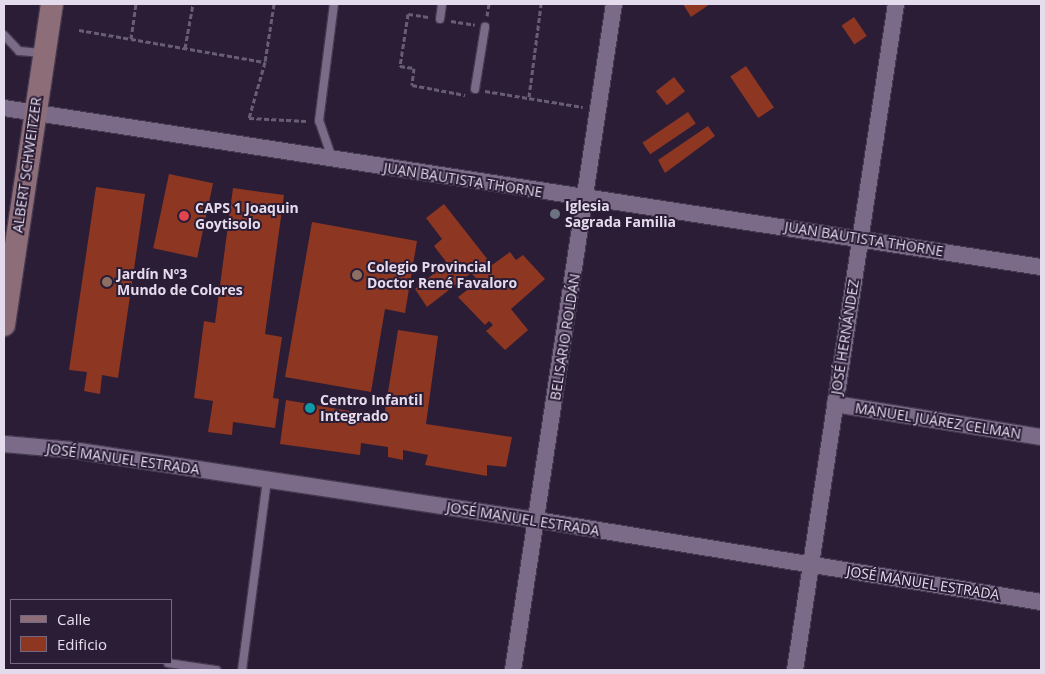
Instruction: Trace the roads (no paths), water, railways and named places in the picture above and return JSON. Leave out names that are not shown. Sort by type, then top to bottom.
[{"type":"main road","name":"ALBERT SCHWEITZER","points":[[5,311],[52,4]]},
{"type":"street","name":"BELISARIO ROLDÁN","points":[[513,670],[586,199],[614,4]]},
{"type":"street","name":"JOSÉ HERNÁNDEZ","points":[[794,670],[896,4]]},
{"type":"street","name":"JUAN BAUTISTA THORNE","points":[[4,108],[586,199],[860,238],[1041,267]]},
{"type":"street","name":"MANUEL JUÁREZ CELMAN","points":[[835,404],[1041,437]]},
{"type":"street","name":"JOSÉ MANUEL ESTRADA","points":[[4,444],[537,520],[1041,602]]},
{"type":"lane","points":[[333,160],[319,121],[334,4]]},
{"type":"lane","points":[[440,19],[442,4]]},
{"type":"lane","points":[[475,89],[485,27]]},
{"type":"lane","points":[[4,35],[19,51],[44,54]]},
{"type":"lane","points":[[242,670],[267,480]]},
{"type":"lane","points":[[172,664],[216,670]]},
{"type":"place","name":"Iglesia Sagrada Familia","points":[[555,214]]},
{"type":"place","name":"CAPS 1 Joaquin Goytisolo","points":[[184,216]]},
{"type":"place","name":"Colegio Provincial Doctor René Favaloro","points":[[357,275]]},
{"type":"place","name":"Jardín Nº3 Mundo de Colores","points":[[107,282]]},
{"type":"place","name":"Centro Infantil Integrado","points":[[310,408]]}]
